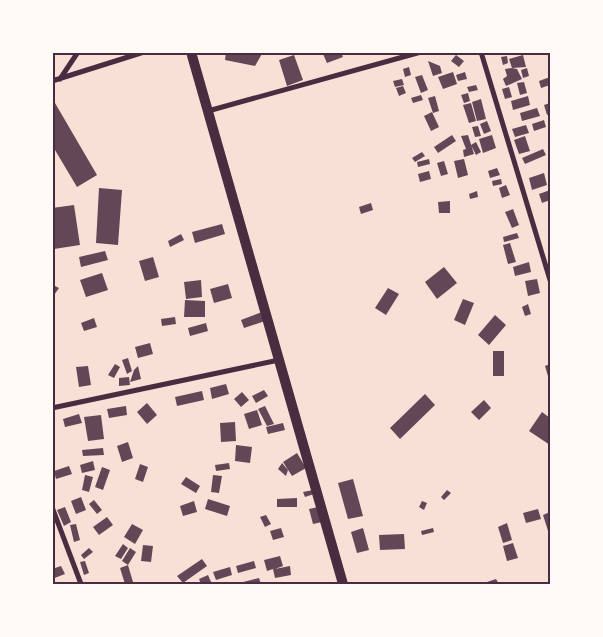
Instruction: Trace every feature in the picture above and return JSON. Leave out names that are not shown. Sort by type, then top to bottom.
[{"type":"main road","points":[[191,52],[343,584]]},
{"type":"street","points":[[60,79],[78,52]]},
{"type":"street","points":[[52,81],[144,52]]},
{"type":"street","points":[[208,110],[421,52]]},
{"type":"street","points":[[481,52],[550,280]]},
{"type":"street","points":[[52,408],[279,360]]},
{"type":"street","points":[[52,507],[81,584]]},
{"type":"building","points":[[226,52],[263,52],[255,66],[225,60]]},
{"type":"building","points":[[326,52],[341,52],[343,57],[327,63],[323,54]]},
{"type":"building","points":[[294,55],[303,80],[287,86],[279,60]]},
{"type":"building","points":[[456,55],[464,61],[459,67],[451,61]]},
{"type":"building","points":[[523,55],[526,67],[512,68],[509,59]]},
{"type":"building","points":[[507,56],[508,63],[503,65],[501,57]]},
{"type":"building","points":[[428,61],[440,66],[442,73],[433,76]]},
{"type":"building","points":[[409,67],[411,75],[405,77],[403,69]]},
{"type":"building","points":[[527,68],[529,76],[523,78],[521,70]]},
{"type":"building","points":[[505,69],[517,69],[522,79],[506,86],[503,79],[507,76]]},
{"type":"building","points":[[453,72],[457,84],[443,89],[438,77]]},
{"type":"building","points":[[465,72],[467,79],[458,81],[456,75]]},
{"type":"building","points":[[422,75],[428,90],[421,93],[415,77]]},
{"type":"building","points":[[550,77],[550,85],[541,88],[539,81]]},
{"type":"building","points":[[402,79],[404,85],[395,87],[393,81]]},
{"type":"building","points":[[524,82],[527,93],[520,95],[517,83]]},
{"type":"building","points":[[476,85],[478,90],[469,92],[467,87]]},
{"type":"building","points":[[403,86],[406,93],[399,96],[396,88]]},
{"type":"building","points":[[509,87],[512,97],[505,99],[502,89]]},
{"type":"building","points":[[468,93],[470,101],[464,103],[461,95]]},
{"type":"building","points":[[421,95],[423,100],[413,103],[411,98]]},
{"type":"building","points":[[435,96],[439,111],[433,113],[428,98]]},
{"type":"building","points":[[528,96],[530,105],[513,110],[511,101]]},
{"type":"building","points":[[481,99],[486,119],[477,121],[472,102]]},
{"type":"building","points":[[55,103],[97,175],[77,187],[52,145],[52,105]]},
{"type":"building","points":[[471,103],[476,121],[469,123],[463,105]]},
{"type":"building","points":[[550,103],[550,114],[547,115],[544,105]]},
{"type":"building","points":[[537,108],[540,116],[522,121],[520,113]]},
{"type":"building","points":[[432,112],[439,127],[431,131],[424,116]]},
{"type":"building","points":[[544,120],[546,127],[534,131],[532,124]]},
{"type":"building","points":[[487,121],[491,131],[484,134],[480,124]]},
{"type":"building","points":[[526,125],[529,133],[515,137],[512,129]]},
{"type":"building","points":[[478,126],[481,136],[475,137],[472,127]]},
{"type":"building","points":[[452,135],[456,141],[438,153],[434,147]]},
{"type":"building","points":[[468,135],[474,154],[464,157],[463,150],[466,149],[461,136]]},
{"type":"building","points":[[492,135],[496,148],[483,153],[479,139]]},
{"type":"building","points":[[525,136],[530,151],[519,154],[514,140]]},
{"type":"building","points":[[476,142],[481,152],[476,155],[471,145]]},
{"type":"building","points":[[543,149],[546,155],[525,164],[522,158]]},
{"type":"building","points":[[422,152],[425,156],[415,162],[412,158]]},
{"type":"building","points":[[429,159],[430,164],[418,167],[417,162]]},
{"type":"building","points":[[464,159],[468,175],[458,178],[454,161]]},
{"type":"building","points":[[444,161],[448,174],[441,176],[437,163]]},
{"type":"building","points":[[497,168],[500,175],[490,178],[488,171]]},
{"type":"building","points":[[429,171],[431,179],[420,182],[418,174]]},
{"type":"building","points":[[544,173],[547,185],[532,190],[529,178]]},
{"type":"building","points":[[501,179],[502,184],[493,186],[492,181]]},
{"type":"building","points":[[506,185],[510,195],[502,198],[499,188]]},
{"type":"building","points":[[99,188],[122,190],[118,245],[96,243]]},
{"type":"building","points":[[550,190],[550,200],[542,203],[539,194]]},
{"type":"building","points":[[477,191],[478,197],[470,199],[469,194]]},
{"type":"building","points":[[450,201],[450,213],[439,213],[438,202]]},
{"type":"building","points":[[371,203],[373,210],[361,214],[359,207]]},
{"type":"building","points":[[74,205],[80,245],[54,249],[52,208]]},
{"type":"building","points":[[513,209],[519,225],[512,228],[505,212]]},
{"type":"building","points":[[222,224],[225,234],[195,243],[192,232]]},
{"type":"building","points":[[517,233],[519,238],[504,242],[503,237]]},
{"type":"building","points":[[181,234],[184,240],[170,247],[168,241]]},
{"type":"building","points":[[510,243],[516,262],[508,264],[503,245]]},
{"type":"building","points":[[105,251],[108,260],[81,267],[79,257]]},
{"type":"building","points":[[153,257],[159,277],[145,281],[139,261]]},
{"type":"building","points":[[529,262],[531,272],[515,276],[513,267]]},
{"type":"building","points":[[444,267],[457,283],[437,299],[425,282]]},
{"type":"building","points":[[102,273],[108,290],[86,297],[80,280]]},
{"type":"building","points":[[537,279],[540,293],[528,296],[525,281]]},
{"type":"building","points":[[201,280],[202,297],[186,299],[184,282]]},
{"type":"building","points":[[228,284],[232,298],[214,303],[210,289]]},
{"type":"building","points":[[55,286],[59,288],[52,298],[52,290]]},
{"type":"building","points":[[388,288],[399,294],[386,315],[375,308]]},
{"type":"building","points":[[463,299],[474,303],[465,325],[454,320]]},
{"type":"building","points":[[185,300],[205,301],[205,317],[184,317]]},
{"type":"building","points":[[528,304],[531,314],[525,316],[522,307]]},
{"type":"building","points":[[262,312],[265,321],[244,328],[241,320]]},
{"type":"building","points":[[495,315],[506,325],[489,345],[478,335]]},
{"type":"building","points":[[175,317],[176,324],[162,326],[161,319]]},
{"type":"building","points":[[94,318],[97,327],[84,331],[81,323]]},
{"type":"building","points":[[206,323],[208,331],[190,336],[188,328]]},
{"type":"building","points":[[150,343],[153,354],[138,358],[135,347]]},
{"type":"building","points":[[493,351],[504,351],[504,376],[493,376]]},
{"type":"building","points":[[128,358],[132,371],[127,374],[122,360]]},
{"type":"building","points":[[115,364],[120,367],[114,378],[108,375]]},
{"type":"building","points":[[550,364],[550,383],[545,366]]},
{"type":"building","points":[[88,366],[91,385],[79,387],[76,367]]},
{"type":"building","points":[[138,366],[141,379],[130,382],[134,370]]},
{"type":"building","points":[[129,377],[130,385],[119,386],[119,378]]},
{"type":"building","points":[[226,384],[229,394],[212,399],[210,388]]},
{"type":"building","points":[[264,390],[268,396],[256,403],[252,396]]},
{"type":"building","points":[[202,391],[204,400],[177,406],[175,397]]},
{"type":"building","points":[[242,392],[249,400],[241,407],[234,399]]},
{"type":"building","points":[[425,394],[435,405],[400,439],[390,428]]},
{"type":"building","points":[[484,400],[491,408],[479,420],[471,412]]},
{"type":"building","points":[[147,403],[157,415],[147,424],[137,412]]},
{"type":"building","points":[[126,406],[127,415],[109,418],[107,409]]},
{"type":"building","points":[[265,406],[274,424],[267,426],[258,409]]},
{"type":"building","points":[[257,410],[262,425],[249,429],[244,414]]},
{"type":"building","points":[[542,412],[550,418],[550,445],[529,431]]},
{"type":"building","points":[[79,414],[82,423],[65,427],[63,419]]},
{"type":"building","points":[[101,415],[104,439],[88,441],[84,417]]},
{"type":"building","points":[[235,422],[236,441],[221,442],[220,423]]},
{"type":"building","points":[[283,423],[285,430],[268,434],[266,427]]},
{"type":"building","points":[[128,442],[133,458],[122,462],[117,446]]},
{"type":"building","points":[[236,445],[252,447],[250,463],[235,461]]},
{"type":"building","points":[[103,448],[104,455],[83,456],[82,450]]},
{"type":"building","points":[[297,453],[306,468],[292,476],[283,462]]},
{"type":"building","points":[[93,461],[95,470],[82,473],[80,465]]},
{"type":"building","points":[[229,463],[230,469],[216,471],[215,465]]},
{"type":"building","points":[[282,463],[288,470],[286,476],[278,469]]},
{"type":"building","points":[[140,464],[148,467],[143,482],[135,479]]},
{"type":"building","points":[[69,466],[72,474],[56,479],[54,471]]},
{"type":"building","points":[[102,467],[110,470],[103,490],[95,487]]},
{"type":"building","points":[[85,475],[93,477],[89,492],[82,490]]},
{"type":"building","points":[[213,475],[222,476],[219,493],[211,492]]},
{"type":"building","points":[[186,477],[200,486],[196,493],[181,484]]},
{"type":"building","points":[[353,479],[363,516],[348,519],[338,483]]},
{"type":"building","points":[[313,490],[314,494],[305,497],[303,492]]},
{"type":"building","points":[[447,490],[451,493],[444,500],[441,497]]},
{"type":"building","points":[[81,497],[86,510],[76,514],[71,501]]},
{"type":"building","points":[[297,498],[297,507],[277,507],[277,499]]},
{"type":"building","points":[[208,499],[230,506],[227,516],[205,509]]},
{"type":"building","points":[[94,500],[102,510],[97,514],[89,504]]},
{"type":"building","points":[[194,501],[197,512],[183,516],[180,506]]},
{"type":"building","points":[[422,501],[427,503],[424,510],[419,507]]},
{"type":"building","points":[[65,507],[71,522],[64,526],[57,510]]},
{"type":"building","points":[[318,507],[322,522],[313,524],[309,509]]},
{"type":"building","points":[[538,509],[541,519],[526,523],[523,513]]},
{"type":"building","points":[[550,512],[550,534],[549,534],[543,515]]},
{"type":"building","points":[[266,515],[271,524],[265,527],[260,517]]},
{"type":"building","points":[[107,517],[113,525],[99,535],[93,527]]},
{"type":"building","points":[[507,523],[512,540],[503,543],[498,527]]},
{"type":"building","points":[[76,524],[80,540],[74,542],[70,525]]},
{"type":"building","points":[[132,524],[143,530],[135,544],[124,537]]},
{"type":"building","points":[[281,528],[284,537],[273,540],[270,531]]},
{"type":"building","points":[[363,528],[369,550],[357,553],[351,532]]},
{"type":"building","points":[[433,528],[434,532],[422,535],[421,531]]},
{"type":"building","points":[[404,534],[405,549],[380,550],[379,535]]},
{"type":"building","points":[[513,543],[518,558],[507,561],[503,546]]},
{"type":"building","points":[[123,544],[128,548],[121,559],[115,556]]},
{"type":"building","points":[[143,545],[153,546],[151,562],[141,561]]},
{"type":"building","points":[[89,548],[93,552],[84,559],[81,555]]},
{"type":"building","points":[[130,548],[136,552],[128,565],[122,561]]},
{"type":"building","points":[[280,556],[283,566],[275,569],[290,566],[291,575],[275,578],[273,569],[267,571],[264,560]]},
{"type":"building","points":[[202,559],[207,566],[183,583],[177,576]]},
{"type":"building","points":[[85,561],[89,573],[84,575],[80,562]]},
{"type":"building","points":[[254,561],[256,568],[238,573],[236,566]]},
{"type":"building","points":[[128,565],[133,582],[125,584],[120,568]]},
{"type":"building","points":[[61,566],[65,574],[52,579],[52,569]]},
{"type":"building","points":[[230,567],[232,575],[216,580],[213,572]]},
{"type":"building","points":[[208,575],[212,584],[201,584],[199,579]]},
{"type":"building","points":[[259,578],[261,584],[243,584],[243,582]]},
{"type":"building","points":[[496,579],[499,584],[481,584]]}]
